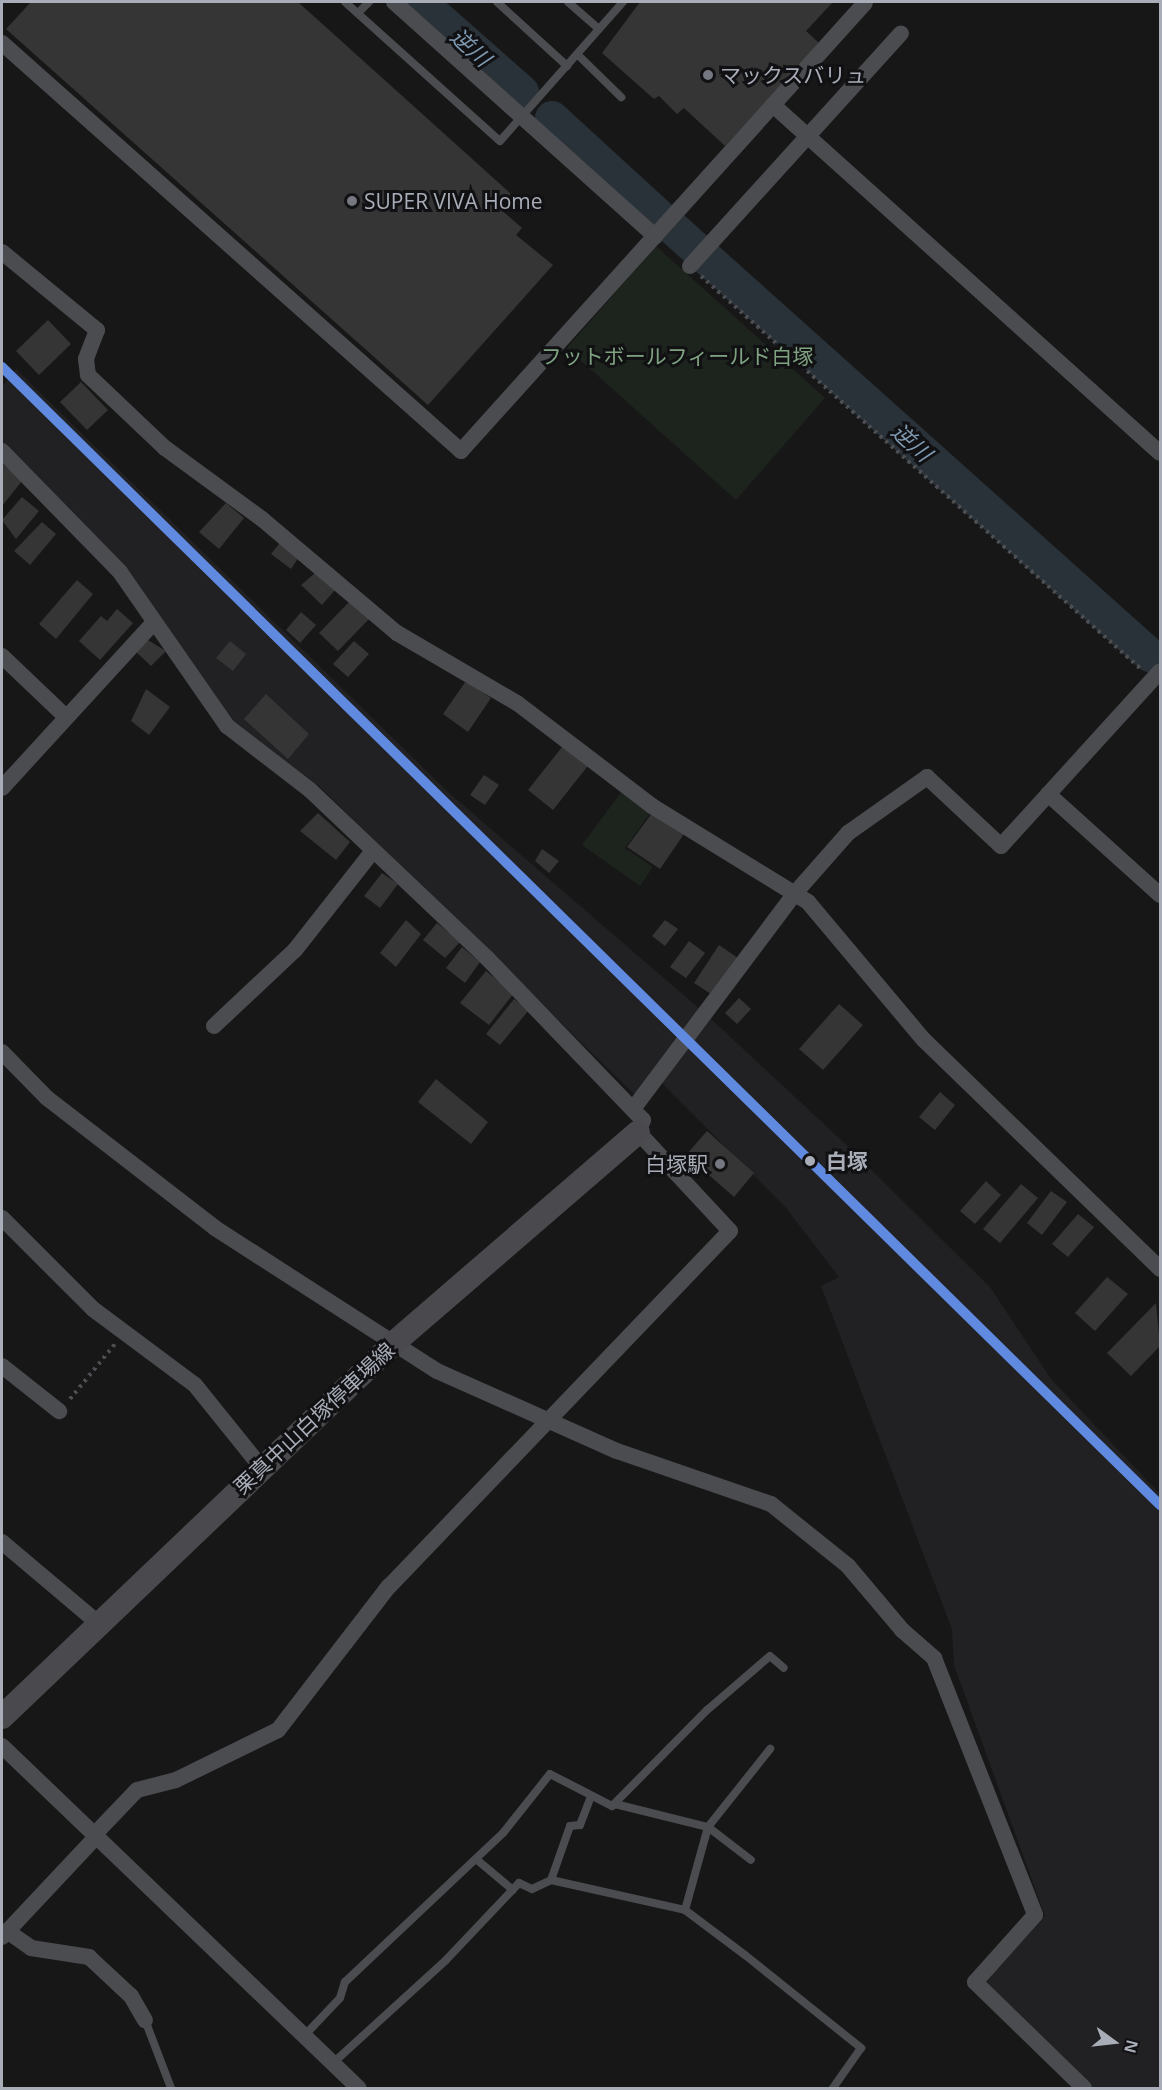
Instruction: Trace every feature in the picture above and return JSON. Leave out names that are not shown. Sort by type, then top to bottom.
[{"type":"main road","name":"栗真中山白塚停車場線","points":[[2,1717],[395,1341],[638,1132]]},
{"type":"street","points":[[394,2],[656,236]]},
{"type":"street","points":[[2,43],[461,452],[865,3]]},
{"type":"street","points":[[691,265],[810,138],[901,33]]},
{"type":"street","points":[[773,105],[1161,453]]},
{"type":"street","points":[[2,252],[97,330],[86,358],[88,375],[165,448],[262,519],[397,633],[517,703],[652,806],[796,892],[924,1040],[1161,1269]]},
{"type":"street","points":[[2,451],[120,572],[153,623],[227,726],[289,771],[372,852],[487,958],[643,1120],[638,1132],[730,1231],[389,1586],[278,1730],[176,1780],[137,1790],[4,1934],[31,1948],[89,1957],[131,1996],[145,2020]]},
{"type":"street","points":[[2,788],[153,623]]},
{"type":"street","points":[[2,656],[66,717]]},
{"type":"street","points":[[633,1109],[708,1016],[796,892],[848,833],[927,777],[1001,846],[1158,679]]},
{"type":"street","points":[[1048,794],[1161,896]]},
{"type":"street","points":[[214,1026],[295,950],[372,852]]},
{"type":"street","points":[[2,1053],[47,1098],[215,1228],[395,1341],[437,1371],[617,1451],[782,1511],[848,1566],[902,1630],[934,1658],[1035,1916],[975,1982],[1084,2088]]},
{"type":"street","points":[[2,1218],[93,1309],[195,1385],[261,1467]]},
{"type":"street","points":[[2,1366],[59,1411]]},
{"type":"street","points":[[2,1542],[99,1624]]},
{"type":"street","points":[[2,1746],[359,2088]]},
{"type":"lane","points":[[345,2],[500,141],[624,2]]},
{"type":"lane","points":[[358,13],[369,2]]},
{"type":"lane","points":[[497,2],[567,66]]},
{"type":"lane","points":[[568,2],[599,29]]},
{"type":"lane","points":[[577,54],[621,97]]},
{"type":"lane","points":[[615,1804],[706,1711],[770,1656],[784,1668]]},
{"type":"lane","points":[[685,1910],[708,1827],[770,1749]]},
{"type":"lane","points":[[304,2036],[340,1998],[345,1982],[476,1859],[550,1774],[590,1798],[708,1827],[751,1860]]},
{"type":"lane","points":[[551,1880],[570,1826],[580,1825],[590,1798]]},
{"type":"lane","points":[[476,1859],[513,1890]]},
{"type":"lane","points":[[333,2063],[446,1960],[519,1883],[532,1889],[551,1880],[685,1910],[859,2045],[860,2052],[833,2088]]},
{"type":"lane","points":[[145,2020],[171,2088]]},
{"type":"path","points":[[691,265],[1158,679]]},
{"type":"path","points":[[59,1411],[125,1332]]},
{"type":"shaded area","points":[[16,369],[448,792],[708,1016],[839,1138],[990,1287],[1051,1379],[1160,1494],[1160,2088],[1094,2088],[987,1985],[989,1976],[1045,1916],[954,1665],[952,1629],[821,1286],[839,1277],[786,1208],[662,1083],[637,1097],[319,786],[235,725],[156,621],[2,444],[2,387]]},
{"type":"green space","name":"フットボールフィールド白塚","points":[[656,246],[825,398],[736,500],[567,348]]},
{"type":"green space","points":[[622,791],[651,812],[625,848],[653,867],[640,886],[582,845]]},
{"type":"building","name":"SUPER VIVA Home","points":[[31,2],[298,2],[511,194],[499,208],[522,228],[516,235],[553,265],[428,405],[6,29]]},
{"type":"building","name":"マックスバリュ","points":[[640,2],[833,2],[806,31],[819,43],[725,146],[684,108],[677,114],[659,96],[654,99],[602,53]]},
{"type":"building","points":[[48,320],[71,344],[39,375],[16,351]]},
{"type":"building","points":[[81,382],[108,410],[87,430],[60,402]]},
{"type":"building","points":[[3,464],[22,481],[2,506],[2,466]]},
{"type":"building","points":[[22,497],[39,511],[16,539],[2,520]]},
{"type":"building","points":[[226,503],[244,518],[219,549],[199,532]]},
{"type":"building","points":[[42,522],[56,534],[30,565],[14,551]]},
{"type":"building","points":[[282,540],[300,555],[291,569],[271,554]]},
{"type":"building","points":[[315,573],[335,590],[322,605],[301,585]]},
{"type":"building","points":[[77,580],[93,594],[56,639],[39,624]]},
{"type":"building","points":[[350,601],[369,619],[338,651],[319,633]]},
{"type":"building","points":[[117,609],[133,623],[100,660],[79,641],[101,616],[107,621]]},
{"type":"building","points":[[301,612],[316,625],[300,643],[286,630]]},
{"type":"building","points":[[146,639],[166,651],[151,666],[135,651]]},
{"type":"building","points":[[230,641],[246,654],[233,671],[216,658]]},
{"type":"building","points":[[354,641],[369,654],[348,677],[333,664]]},
{"type":"building","points":[[466,681],[491,698],[468,732],[443,714]]},
{"type":"building","points":[[146,689],[170,707],[149,735],[131,721]]},
{"type":"building","points":[[266,694],[309,734],[288,759],[244,719]]},
{"type":"building","points":[[566,742],[591,762],[553,810],[528,790]]},
{"type":"building","points":[[484,775],[499,785],[485,805],[470,795]]},
{"type":"building","points":[[318,813],[350,842],[336,860],[300,831]]},
{"type":"building","points":[[652,813],[684,834],[660,869],[627,847]]},
{"type":"building","points":[[542,849],[559,861],[549,873],[535,861]]},
{"type":"building","points":[[382,873],[398,884],[380,908],[364,896]]},
{"type":"building","points":[[406,920],[421,934],[396,967],[380,953]]},
{"type":"building","points":[[665,920],[678,929],[665,946],[652,936]]},
{"type":"building","points":[[437,923],[460,942],[445,958],[423,940]]},
{"type":"building","points":[[689,941],[705,953],[686,978],[670,967]]},
{"type":"building","points":[[719,945],[738,958],[711,994],[694,983]]},
{"type":"building","points":[[462,947],[480,962],[465,983],[446,968]]},
{"type":"building","points":[[486,971],[514,993],[489,1025],[460,1003]]},
{"type":"building","points":[[739,998],[751,1009],[737,1024],[725,1013]]},
{"type":"building","points":[[514,999],[529,1010],[500,1045],[486,1034]]},
{"type":"building","points":[[839,1004],[863,1025],[823,1070],[799,1049]]},
{"type":"building","points":[[436,1079],[488,1122],[471,1144],[418,1102]]},
{"type":"building","points":[[940,1092],[955,1105],[935,1130],[919,1117]]},
{"type":"building","name":"白塚駅","points":[[707,1131],[754,1173],[734,1197],[686,1155]]},
{"type":"building","points":[[986,1181],[1001,1195],[975,1224],[960,1211]]},
{"type":"building","points":[[1021,1184],[1038,1198],[1000,1243],[983,1229]]},
{"type":"building","points":[[1051,1191],[1067,1202],[1042,1235],[1027,1223]]},
{"type":"building","points":[[1078,1214],[1094,1227],[1068,1257],[1052,1244]]},
{"type":"building","points":[[1107,1277],[1128,1294],[1095,1331],[1075,1313]]},
{"type":"building","points":[[1156,1303],[1160,1346],[1131,1376],[1107,1353]]},
{"type":"waterway","name":"逆川","points":[[420,2],[522,92]]},
{"type":"waterway","name":"逆川","points":[[552,118],[659,216]]},
{"type":"waterway","name":"逆川","points":[[674,229],[1150,655]]},
{"type":"transit line","points":[[2,367],[1160,1505]]},
{"type":"place","name":"マックスバリュ","points":[[708,75]]},
{"type":"place","name":"SUPER VIVA Home","points":[[352,201]]},
{"type":"place","name":"白塚","points":[[810,1161]]},
{"type":"place","name":"白塚駅","points":[[720,1164]]}]
